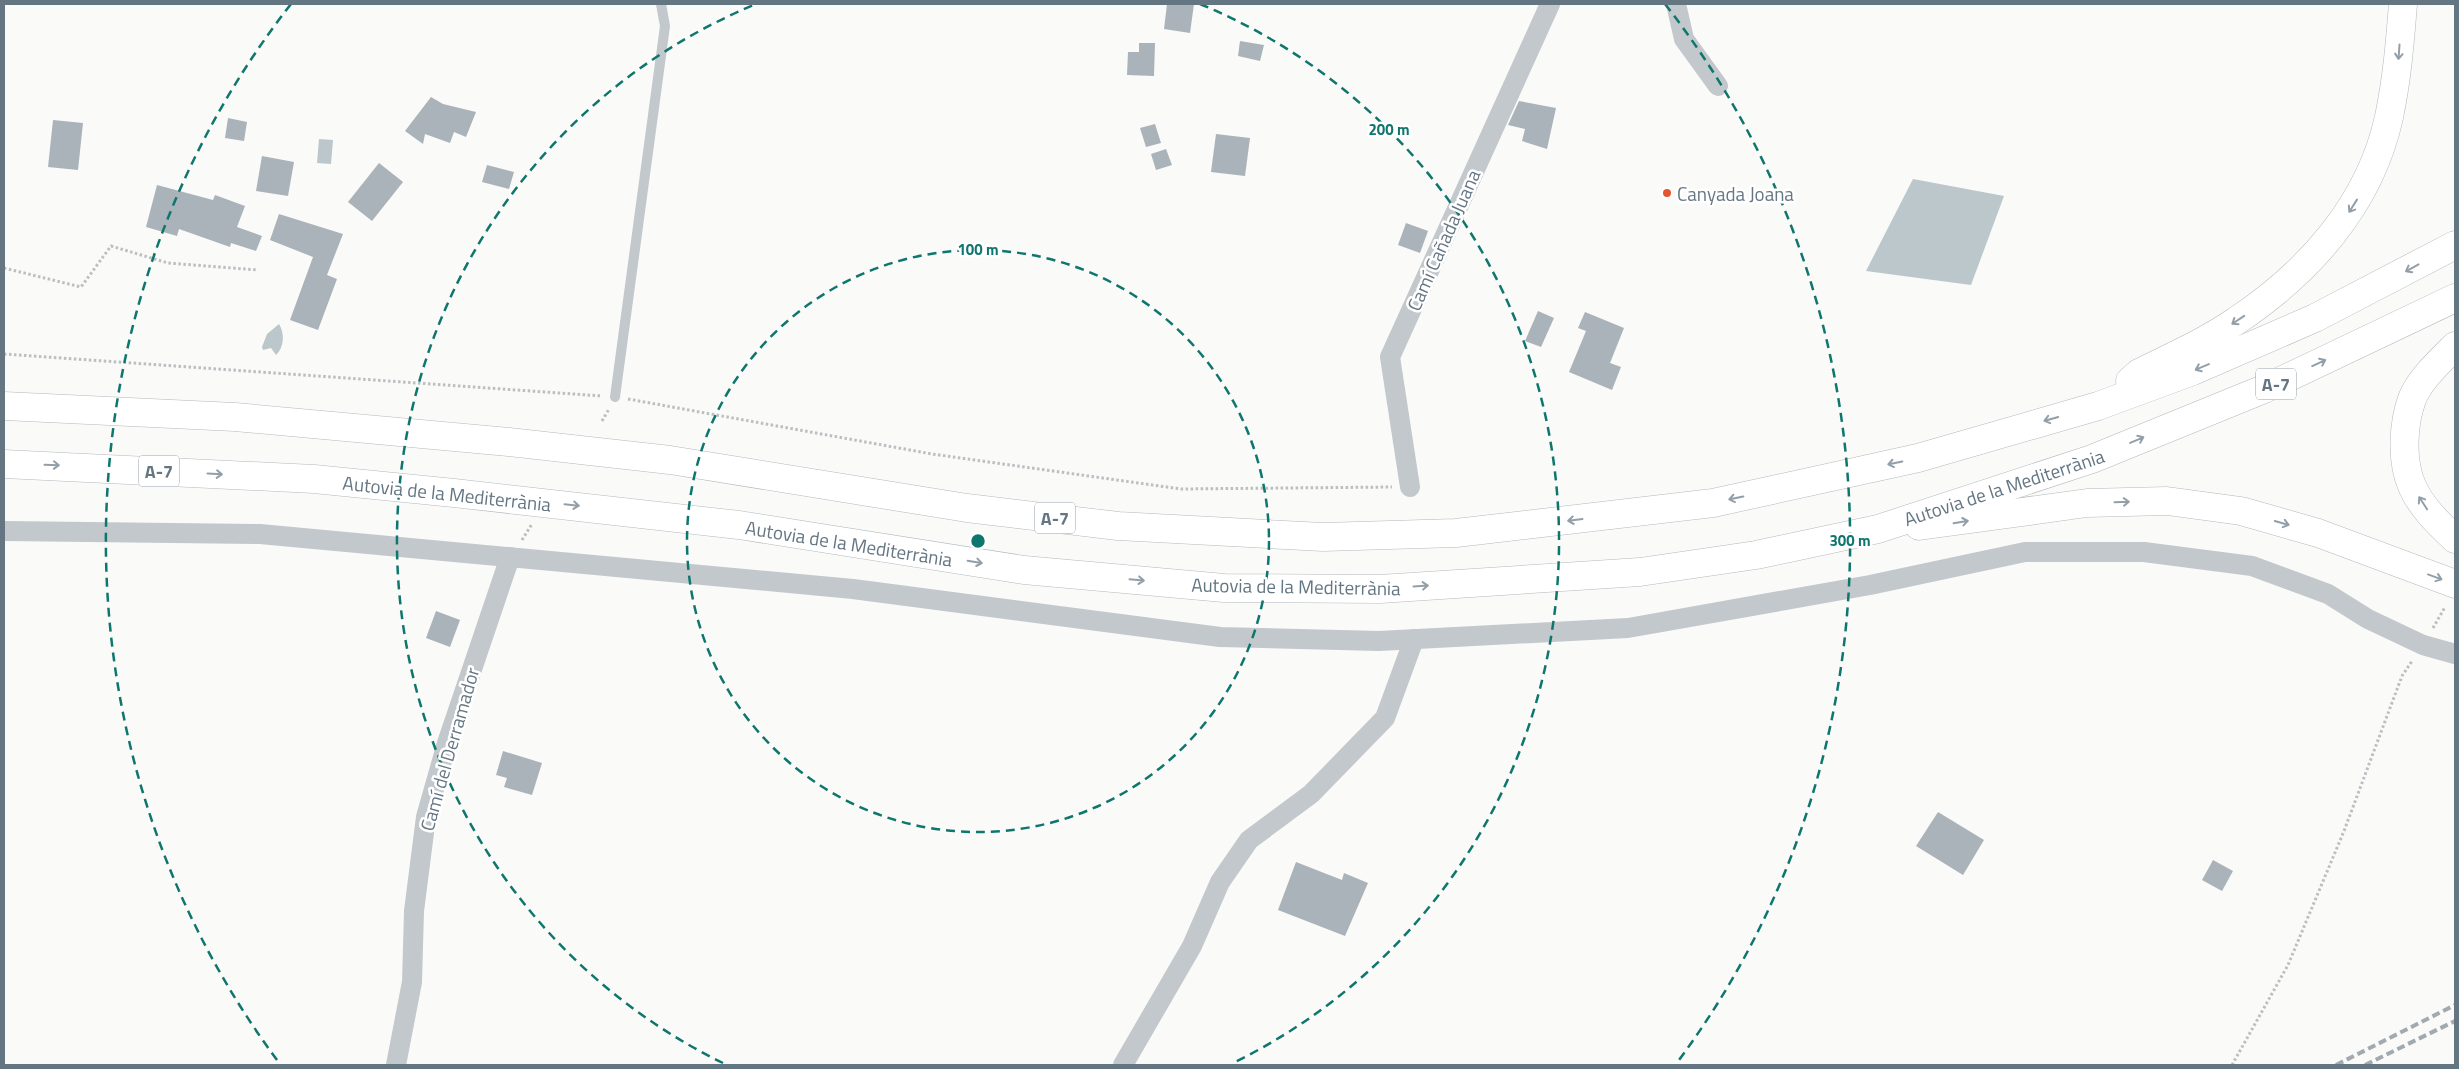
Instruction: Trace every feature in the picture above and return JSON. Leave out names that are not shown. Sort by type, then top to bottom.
[{"type":"highway","points":[[2098,406],[2139,373],[2235,322],[2281,289],[2327,242],[2354,206],[2372,167],[2389,119],[2399,60],[2403,4]]},
{"type":"highway","name":"A-7","points":[[4,406],[235,417],[509,442],[670,460],[967,508],[1118,526],[1323,537],[1456,534],[1713,503],[1918,458],[2098,406],[2193,371],[2315,318],[2455,245]]},
{"type":"highway","name":"Autovia de la Mediterrània","points":[[4,464],[314,479],[454,492],[739,526],[1024,570],[1224,588],[1380,588],[1640,572],[1756,554],[1878,529],[2092,459],[2264,389],[2455,298]]},
{"type":"highway","points":[[2455,346],[2435,365],[2412,398],[2406,425],[2405,454],[2412,486],[2432,518],[2455,539]]},
{"type":"highway","points":[[1878,529],[1947,524],[2087,504],[2167,501],[2241,511],[2298,527],[2450,596]]},
{"type":"street","name":"Camí Cañada Juana","points":[[1410,487],[1390,357],[1550,4]]},
{"type":"street","points":[[1676,4],[1684,39],[1718,86]]},
{"type":"street","points":[[4,531],[260,534],[853,588],[1220,637],[1379,640],[1628,628],[1870,585],[2025,552],[2144,552],[2252,566],[2328,594],[2368,619],[2423,645],[2455,654]]},
{"type":"street","name":"Camí del Derramador","points":[[396,1065],[412,982],[414,911],[426,817],[450,734],[510,557]]},
{"type":"street","points":[[1123,1065],[1192,946],[1220,882],[1249,840],[1311,794],[1385,718],[1414,639]]},
{"type":"lane","points":[[615,397],[665,26],[661,4]]},
{"type":"path","points":[[4,268],[81,287],[111,246],[168,263],[258,270]]},
{"type":"path","points":[[4,354],[615,397],[932,454],[1181,489],[1410,487]]},
{"type":"path","points":[[2232,1065],[2288,965],[2344,831],[2402,676],[2423,645],[2450,596]]},
{"type":"shaded area","points":[[319,139],[333,140],[331,164],[317,163]]},
{"type":"shaded area","points":[[1913,179],[2004,196],[1971,285],[1866,271]]},
{"type":"shaded area","points":[[279,324],[283,340],[281,348],[276,355],[271,348],[263,350],[262,347],[267,334]]},
{"type":"building","points":[[1167,4],[1194,4],[1190,33],[1164,29]]},
{"type":"building","points":[[1240,41],[1264,45],[1260,61],[1238,56]]},
{"type":"building","points":[[1139,43],[1155,43],[1154,76],[1127,75],[1128,52],[1139,52]]},
{"type":"building","points":[[431,97],[443,104],[476,112],[466,137],[454,132],[450,143],[425,134],[423,144],[405,131]]},
{"type":"building","points":[[1519,101],[1556,108],[1547,149],[1522,141],[1525,129],[1508,125]]},
{"type":"building","points":[[228,118],[247,122],[244,141],[225,138]]},
{"type":"building","points":[[53,120],[83,123],[78,170],[48,167]]},
{"type":"building","points":[[1155,124],[1161,143],[1146,147],[1140,128]]},
{"type":"building","points":[[1216,134],[1250,138],[1245,176],[1211,172]]},
{"type":"building","points":[[1166,149],[1172,165],[1156,170],[1151,154]]},
{"type":"building","points":[[262,156],[294,162],[288,196],[256,191]]},
{"type":"building","points":[[379,163],[403,182],[372,221],[348,202]]},
{"type":"building","points":[[487,165],[514,172],[509,189],[482,182]]},
{"type":"building","points":[[157,185],[213,200],[215,195],[245,206],[237,227],[262,236],[256,251],[231,243],[230,247],[179,229],[177,236],[146,227]]},
{"type":"building","points":[[279,214],[343,234],[327,275],[337,279],[318,330],[290,320],[313,257],[270,240]]},
{"type":"building","points":[[1406,223],[1428,231],[1420,253],[1398,245]]},
{"type":"building","points":[[1538,311],[1554,318],[1541,347],[1525,341]]},
{"type":"building","points":[[1585,312],[1624,328],[1610,363],[1621,367],[1612,390],[1569,372],[1586,331],[1578,328]]},
{"type":"building","points":[[436,611],[460,620],[450,647],[426,638]]},
{"type":"building","points":[[503,751],[542,763],[532,795],[504,787],[507,778],[496,775]]},
{"type":"building","points":[[1938,812],[1984,840],[1963,875],[1916,846]]},
{"type":"building","points":[[2213,860],[2233,871],[2222,891],[2202,880]]},
{"type":"building","points":[[1296,862],[1342,880],[1344,873],[1368,883],[1345,936],[1278,910]]},
{"type":"railway","points":[[2336,1065],[2455,1005]]},
{"type":"railway","points":[[2365,1065],[2455,1021]]},
{"type":"place","name":"Canyada Joana","points":[[1667,193]]}]
